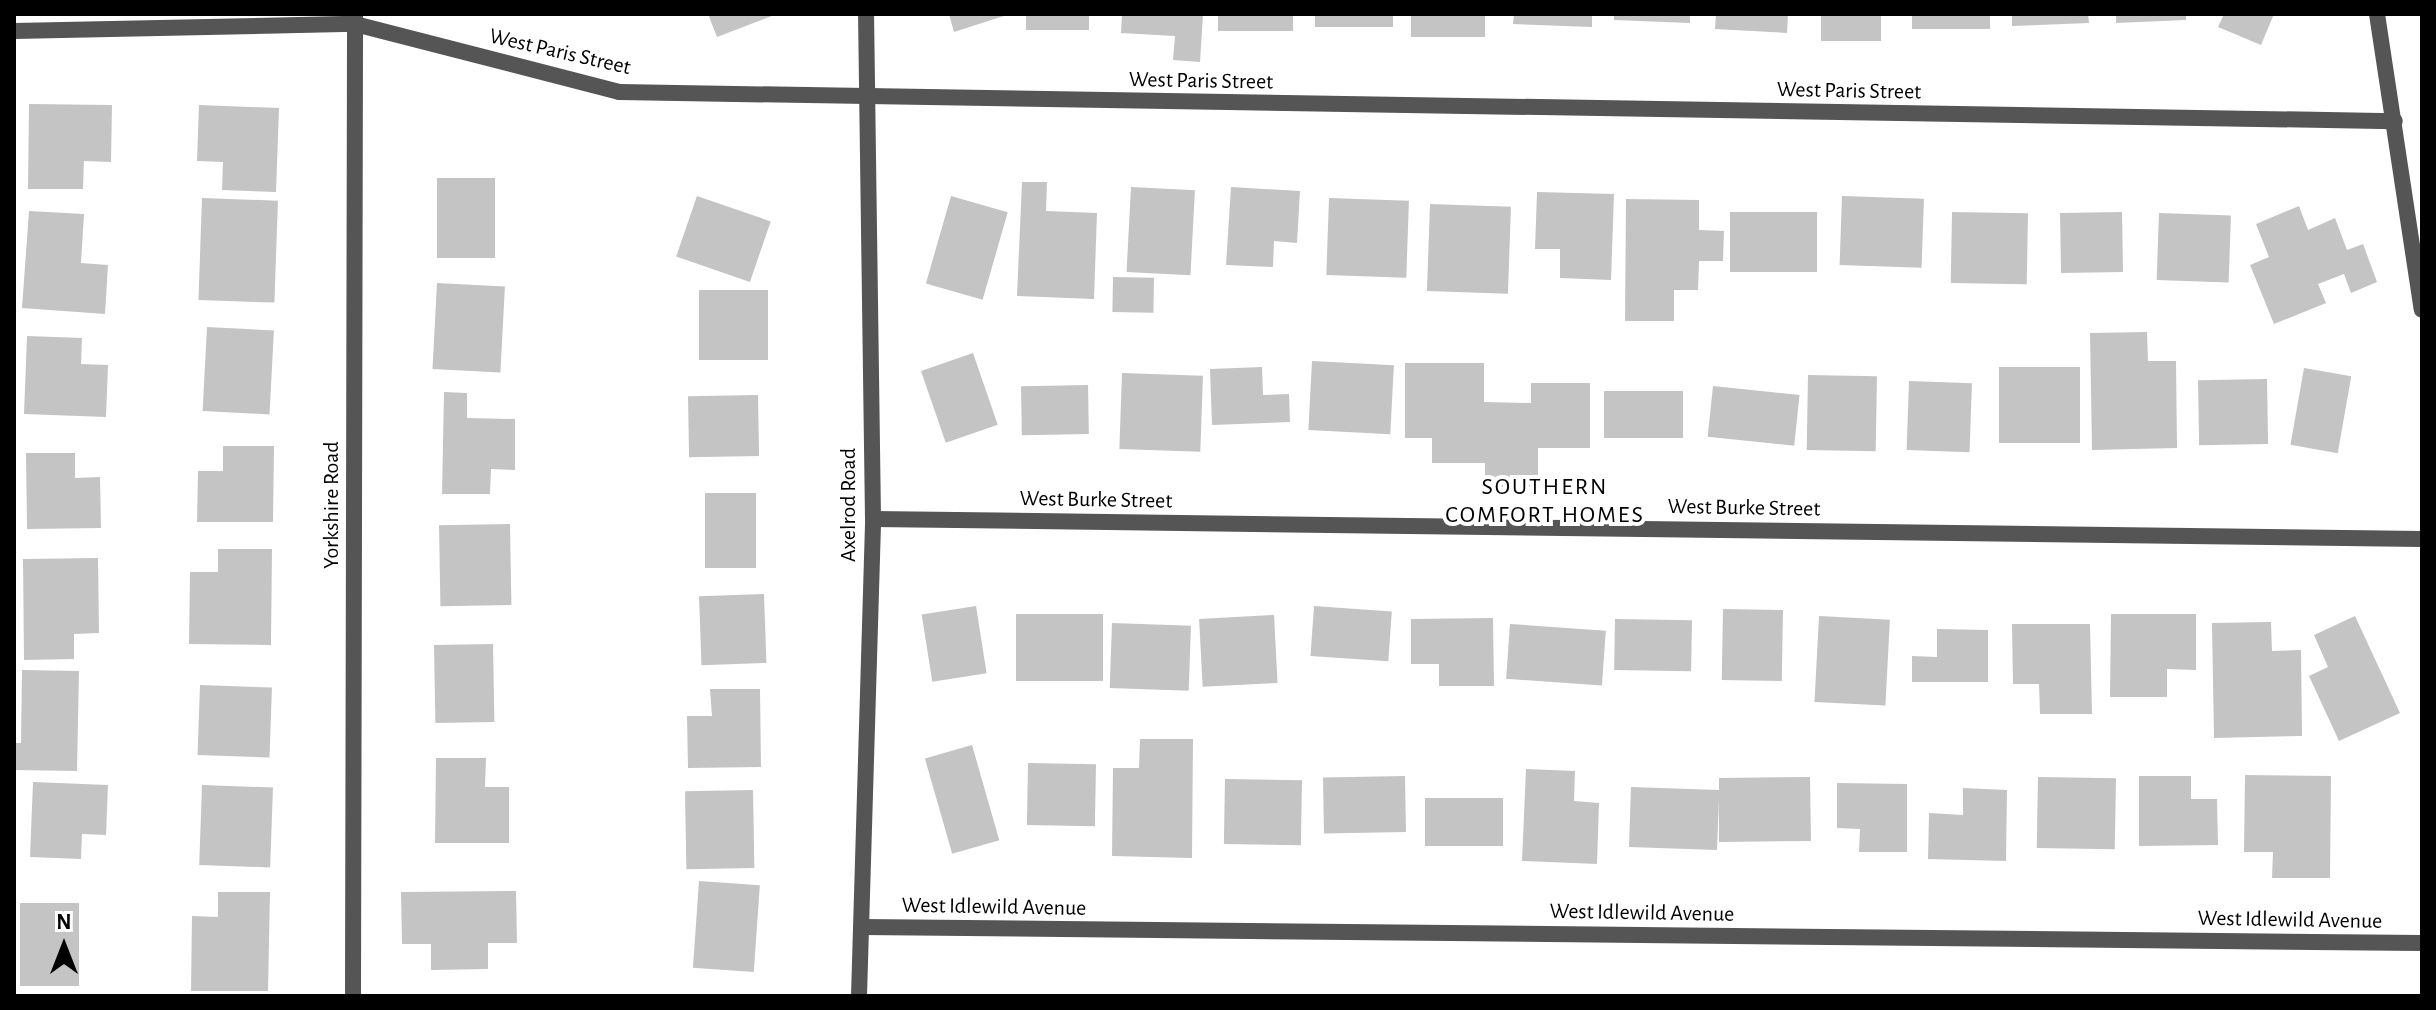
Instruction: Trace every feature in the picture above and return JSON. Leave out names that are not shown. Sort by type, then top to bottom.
[{"type":"street","name":"Axelrod Road","points":[[859,996],[873,519],[864,98],[866,14]]},
{"type":"street","points":[[2377,14],[2422,310]]},
{"type":"street","name":"West Paris Street","points":[[14,31],[355,19],[619,92],[2395,121]]},
{"type":"street","name":"Yorkshire Road","points":[[353,996],[355,19]]},
{"type":"street","name":"West Burke Street","points":[[873,519],[2422,539]]},
{"type":"street","name":"West Idlewild Avenue","points":[[862,927],[2422,943]]},
{"type":"building","points":[[708,14],[777,14],[717,37]]},
{"type":"building","points":[[949,14],[1007,14],[1007,15],[954,32]]},
{"type":"building","points":[[1026,14],[1089,14],[1089,30],[1026,30]]},
{"type":"building","points":[[1122,14],[1203,14],[1200,62],[1173,60],[1175,36],[1121,33]]},
{"type":"building","points":[[1218,14],[1293,14],[1293,31],[1218,31]]},
{"type":"building","points":[[1315,14],[1393,14],[1393,27],[1315,27]]},
{"type":"building","points":[[1411,14],[1485,14],[1485,37],[1411,37]]},
{"type":"building","points":[[1514,14],[1592,14],[1592,27],[1513,24]]},
{"type":"building","points":[[1614,14],[1690,14],[1690,23],[1614,20]]},
{"type":"building","points":[[1716,14],[1788,14],[1787,33],[1715,29]]},
{"type":"building","points":[[1821,14],[1881,14],[1881,41],[1821,41]]},
{"type":"building","points":[[1912,14],[1990,14],[1990,29],[1912,29]]},
{"type":"building","points":[[2012,14],[2088,14],[2089,23],[2012,26]]},
{"type":"building","points":[[2116,14],[2186,14],[2186,20],[2116,23]]},
{"type":"building","points":[[2224,14],[2274,14],[2261,45],[2218,27]]},
{"type":"building","points":[[29,104],[112,105],[111,162],[84,161],[83,189],[28,189]]},
{"type":"building","points":[[199,105],[279,108],[276,192],[222,190],[223,162],[197,161]]},
{"type":"building","points":[[437,178],[495,178],[495,258],[437,258]]},
{"type":"building","points":[[1022,182],[1047,182],[1046,211],[1097,213],[1094,299],[1017,296]]},
{"type":"building","points":[[1131,187],[1195,190],[1190,275],[1127,272]]},
{"type":"building","points":[[1231,187],[1300,191],[1297,243],[1274,241],[1273,267],[1226,265]]},
{"type":"building","points":[[1537,192],[1614,194],[1611,280],[1560,278],[1560,249],[1535,249]]},
{"type":"building","points":[[697,196],[771,221],[750,282],[676,257]]},
{"type":"building","points":[[951,196],[1008,212],[983,300],[926,283]]},
{"type":"building","points":[[1842,196],[1924,199],[1922,268],[1840,265]]},
{"type":"building","points":[[202,198],[278,201],[274,303],[198,300]]},
{"type":"building","points":[[1329,198],[1409,201],[1406,278],[1326,275]]},
{"type":"building","points":[[1626,199],[1699,200],[1699,230],[1724,231],[1723,261],[1699,261],[1698,290],[1674,290],[1674,321],[1625,321]]},
{"type":"building","points":[[1430,204],[1511,207],[1508,294],[1427,291]]},
{"type":"building","points":[[2299,206],[2308,230],[2335,218],[2347,250],[2363,244],[2377,282],[2351,293],[2344,274],[2318,284],[2326,303],[2274,324],[2250,265],[2269,257],[2256,224]]},
{"type":"building","points":[[29,211],[84,214],[81,263],[108,265],[105,314],[22,308]]},
{"type":"building","points":[[1730,212],[1817,212],[1817,272],[1730,272]]},
{"type":"building","points":[[1952,212],[2028,213],[2027,284],[1951,283]]},
{"type":"building","points":[[2122,212],[2123,272],[2061,273],[2060,213]]},
{"type":"building","points":[[2159,213],[2231,216],[2229,282],[2157,280]]},
{"type":"building","points":[[1113,277],[1154,278],[1153,313],[1112,312]]},
{"type":"building","points":[[437,283],[505,287],[500,372],[432,369]]},
{"type":"building","points":[[699,290],[768,290],[768,360],[699,360]]},
{"type":"building","points":[[207,327],[274,331],[270,414],[203,411]]},
{"type":"building","points":[[2147,332],[2148,361],[2176,361],[2177,448],[2092,450],[2090,333]]},
{"type":"building","points":[[27,336],[82,338],[81,364],[108,365],[106,417],[24,414]]},
{"type":"building","points":[[973,353],[998,425],[946,443],[921,371]]},
{"type":"building","points":[[1312,361],[1394,365],[1390,434],[1308,430]]},
{"type":"building","points":[[1405,363],[1484,363],[1484,402],[1531,403],[1531,383],[1590,383],[1590,448],[1538,448],[1538,487],[1485,487],[1485,463],[1432,463],[1432,438],[1405,438]]},
{"type":"building","points":[[1262,367],[1263,395],[1289,394],[1290,422],[1212,425],[1210,369]]},
{"type":"building","points":[[1999,367],[2080,367],[2080,443],[1999,443]]},
{"type":"building","points":[[2304,368],[2351,376],[2338,453],[2290,445]]},
{"type":"building","points":[[1122,373],[1203,376],[1200,452],[1119,449]]},
{"type":"building","points":[[1808,375],[1877,376],[1876,451],[1807,450]]},
{"type":"building","points":[[2267,379],[2268,444],[2199,445],[2198,380]]},
{"type":"building","points":[[1909,381],[1972,383],[1970,452],[1907,450]]},
{"type":"building","points":[[1088,385],[1089,434],[1022,435],[1021,386]]},
{"type":"building","points":[[1713,386],[1800,395],[1794,446],[1708,437]]},
{"type":"building","points":[[1604,391],[1683,391],[1683,438],[1604,438]]},
{"type":"building","points":[[444,392],[467,393],[467,418],[515,419],[515,470],[491,469],[490,494],[442,494]]},
{"type":"building","points":[[758,395],[759,456],[689,457],[688,396]]},
{"type":"building","points":[[223,446],[274,446],[273,522],[197,522],[198,471],[223,471]]},
{"type":"building","points":[[26,453],[75,453],[75,478],[100,477],[101,528],[27,529]]},
{"type":"building","points":[[705,493],[756,493],[756,568],[705,568]]},
{"type":"building","points":[[510,524],[511,605],[440,606],[439,525]]},
{"type":"building","points":[[218,549],[272,549],[271,645],[189,644],[190,572],[218,572]]},
{"type":"building","points":[[98,558],[99,633],[74,634],[74,659],[24,660],[23,559]]},
{"type":"building","points":[[764,594],[766,663],[701,665],[699,596]]},
{"type":"building","points":[[976,606],[987,673],[932,682],[922,615]]},
{"type":"building","points":[[1314,606],[1392,611],[1388,661],[1311,656]]},
{"type":"building","points":[[1723,609],[1783,610],[1782,681],[1722,680]]},
{"type":"building","points":[[1016,614],[1103,614],[1103,681],[1016,681]]},
{"type":"building","points":[[2111,614],[2196,614],[2196,670],[2167,669],[2167,697],[2110,697]]},
{"type":"building","points":[[1274,615],[1278,683],[1203,687],[1199,619]]},
{"type":"building","points":[[1819,616],[1890,620],[1885,706],[1814,702]]},
{"type":"building","points":[[2355,616],[2400,713],[2339,741],[2309,676],[2328,667],[2314,635]]},
{"type":"building","points":[[1493,618],[1494,686],[1439,686],[1439,664],[1411,664],[1411,619]]},
{"type":"building","points":[[1615,619],[1692,620],[1691,671],[1614,670]]},
{"type":"building","points":[[2271,622],[2272,651],[2301,650],[2302,736],[2214,738],[2212,623]]},
{"type":"building","points":[[1112,623],[1191,626],[1189,691],[1110,688]]},
{"type":"building","points":[[1510,624],[1606,631],[1602,686],[1506,679]]},
{"type":"building","points":[[2012,624],[2090,624],[2092,714],[2040,714],[2039,684],[2013,684]]},
{"type":"building","points":[[1937,629],[1988,630],[1988,682],[1912,682],[1912,656],[1937,657]]},
{"type":"building","points":[[493,644],[494,722],[435,723],[434,645]]},
{"type":"building","points":[[22,670],[79,671],[77,771],[14,770],[14,743],[21,743]]},
{"type":"building","points":[[200,685],[272,688],[270,757],[198,755]]},
{"type":"building","points":[[710,689],[760,689],[761,767],[688,768],[687,716],[712,716]]},
{"type":"building","points":[[1140,739],[1193,739],[1192,858],[1112,856],[1113,768],[1139,768]]},
{"type":"building","points":[[972,745],[999,840],[952,854],[925,759]]},
{"type":"building","points":[[436,758],[486,758],[485,787],[509,787],[509,843],[435,843]]},
{"type":"building","points":[[1028,763],[1096,764],[1095,826],[1027,825]]},
{"type":"building","points":[[1526,769],[1575,771],[1574,801],[1599,803],[1597,864],[1522,861]]},
{"type":"building","points":[[2245,775],[2331,776],[2330,878],[2272,878],[2273,852],[2244,852]]},
{"type":"building","points":[[1405,776],[1406,832],[1324,833],[1323,777]]},
{"type":"building","points":[[2139,776],[2191,776],[2191,799],[2217,799],[2218,845],[2139,846]]},
{"type":"building","points":[[1810,777],[1811,841],[1719,842],[1719,800],[1717,850],[1629,847],[1631,787],[1719,790],[1719,778]]},
{"type":"building","points":[[2038,777],[2116,778],[2115,849],[2037,848]]},
{"type":"building","points":[[1225,779],[1302,780],[1301,845],[1224,844]]},
{"type":"building","points":[[33,782],[108,785],[106,835],[82,834],[81,859],[30,857]]},
{"type":"building","points":[[1837,783],[1907,784],[1907,852],[1859,852],[1860,829],[1837,828]]},
{"type":"building","points":[[202,785],[273,787],[270,867],[199,865]]},
{"type":"building","points":[[1963,788],[2007,790],[2006,861],[1928,859],[1929,813],[1963,815]]},
{"type":"building","points":[[753,790],[754,868],[686,869],[685,791]]},
{"type":"building","points":[[1425,798],[1503,798],[1503,846],[1425,846]]},
{"type":"building","points":[[699,881],[760,885],[754,972],[693,968]]},
{"type":"building","points":[[516,891],[517,943],[488,943],[488,969],[431,970],[431,944],[402,944],[401,892]]},
{"type":"building","points":[[218,892],[270,892],[268,991],[191,991],[192,916],[218,917]]},
{"type":"building","points":[[20,903],[79,903],[79,986],[20,986]]},
{"type":"district","name":"SOUTHERN COMFORT HOMES","points":[[1545,502]]}]
